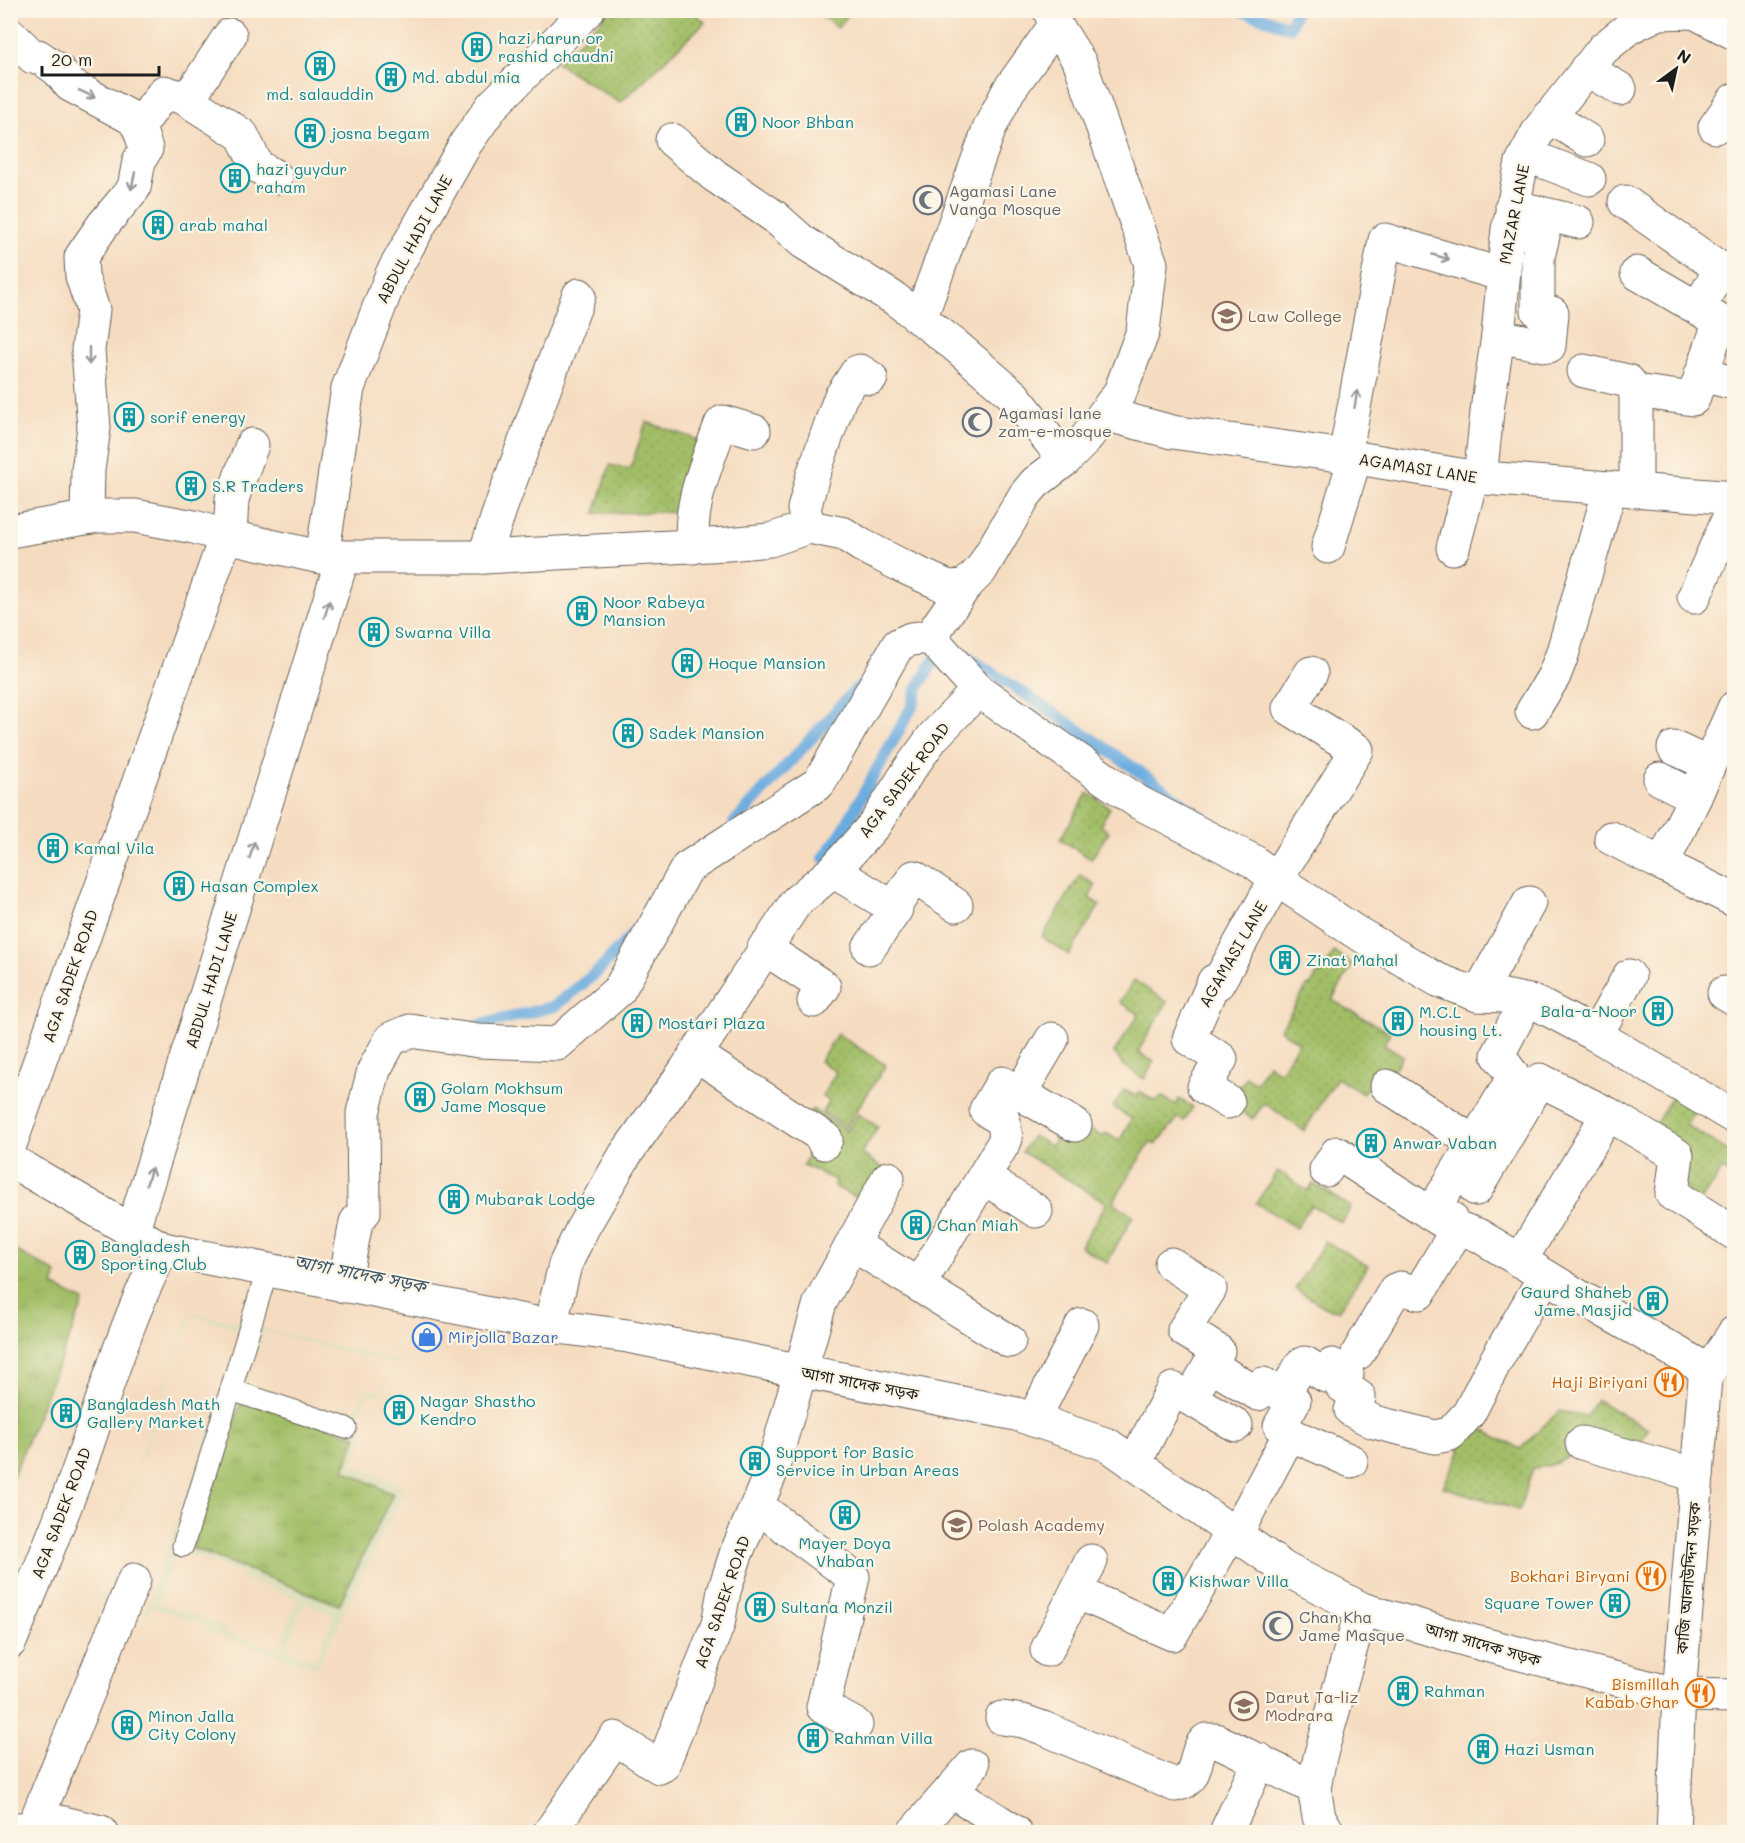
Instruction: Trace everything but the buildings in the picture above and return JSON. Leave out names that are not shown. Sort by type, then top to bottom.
[{"type":"street","name":"ABDUL HADI LANE","points":[[132,1232],[333,557],[348,388],[376,311],[408,244],[466,143],[492,106],[588,10]]},
{"type":"street","name":"MAZAR LANE","points":[[1453,548],[1476,478],[1498,336],[1510,218],[1526,155],[1549,116],[1603,49],[1630,27],[1636,15],[1691,12],[1734,33]]},
{"type":"street","points":[[344,1286],[356,1222],[364,1212],[363,1113],[374,1070],[391,1039],[410,1031],[478,1041],[557,1044],[619,990],[687,868],[819,783],[898,645],[911,639],[930,637],[965,586],[981,570],[1025,495],[1035,483],[1065,460],[1084,441],[1120,392],[1143,331],[1151,264],[1080,63],[1052,18],[990,127],[920,319]]},
{"type":"street","points":[[10,34],[33,57],[38,56],[58,70],[70,85],[132,118],[139,127],[146,149],[139,160],[134,188],[103,225],[81,257],[82,276],[93,309],[88,350],[94,428],[88,470],[87,518]]},
{"type":"street","points":[[184,98],[194,90],[230,35]]},
{"type":"street","points":[[1586,69],[1620,89]]},
{"type":"street","points":[[139,127],[164,93],[184,98],[242,135],[257,166],[276,177]]},
{"type":"street","points":[[1714,127],[1734,100]]},
{"type":"street","points":[[1549,116],[1587,140]]},
{"type":"street","points":[[672,140],[715,176],[776,217],[803,242],[895,298],[964,353],[1014,396],[1065,460]]},
{"type":"street","points":[[1526,155],[1589,179]]},
{"type":"street","points":[[1584,371],[1628,381],[1636,391],[1693,399],[1718,318],[1721,269],[1625,202]]},
{"type":"street","points":[[1510,218],[1578,222]]},
{"type":"street","points":[[1498,336],[1549,346],[1552,313],[1538,311],[1538,257],[1543,236],[1510,218]]},
{"type":"street","points":[[1328,547],[1350,457],[1385,240],[1503,275]]},
{"type":"street","points":[[1637,273],[1718,318]]},
{"type":"street","points":[[484,557],[579,295]]},
{"type":"street","points":[[809,527],[804,509],[813,475],[840,398],[857,372],[871,378]]},
{"type":"street","points":[[1701,375],[1734,383]]},
{"type":"street","points":[[1532,712],[1554,676],[1623,490],[1636,391]]},
{"type":"street","name":"AGAMASI LANE","points":[[1104,414],[1172,432],[1350,457],[1476,478],[1734,498]]},
{"type":"street","points":[[693,547],[690,526],[702,478],[721,424],[723,422],[753,431]]},
{"type":"street","points":[[228,537],[232,499],[252,445]]},
{"type":"street","points":[[1694,597],[1734,506]]},
{"type":"street","points":[[10,531],[97,516],[135,516],[194,526],[228,537],[333,557],[484,557],[693,547],[770,540],[809,527],[844,534],[902,567],[948,587],[965,586]]},
{"type":"street","name":"AGA SADEK ROAD","points":[[10,1145],[228,537]]},
{"type":"street","points":[[930,637],[978,690],[1138,802],[1253,861],[1354,931],[1429,974],[1478,994],[1534,1002],[1596,1035],[1734,1117]]},
{"type":"street","points":[[1276,879],[1357,750],[1289,708],[1311,674]]},
{"type":"street","name":"AGA SADEK ROAD","points":[[550,1326],[565,1265],[582,1229],[625,1155],[695,1054],[764,948],[796,902],[832,871],[875,824],[933,737],[978,690]]},
{"type":"street","points":[[1662,864],[1695,797],[1734,708]]},
{"type":"street","points":[[1674,748],[1709,764]]},
{"type":"street","points":[[1660,779],[1695,797]]},
{"type":"street","points":[[1611,838],[1734,900]]},
{"type":"street","points":[[832,871],[895,907],[914,877],[956,905]]},
{"type":"street","name":"AGAMASI LANE","points":[[1228,1102],[1204,1087],[1221,1059],[1189,1039],[1214,981],[1218,983],[1276,879]]},
{"type":"street","points":[[1478,994],[1529,903]]},
{"type":"street","points":[[764,948],[824,987],[814,1002]]},
{"type":"street","points":[[1596,1035],[1629,976]]},
{"type":"street","points":[[1431,1214],[1508,1087],[1512,1074],[1498,1055],[1526,1001]]},
{"type":"street","points":[[1020,1093],[1052,1039]]},
{"type":"street","points":[[695,1054],[826,1139],[824,1143]]},
{"type":"street","points":[[1476,1189],[1540,1080],[1608,1114],[1677,1155],[1672,1194],[1734,1233]]},
{"type":"street","points":[[919,1285],[1006,1139],[1004,1121],[986,1110],[1002,1083],[1075,1125]]},
{"type":"street","points":[[1387,1086],[1475,1143]]},
{"type":"street","points":[[1283,1395],[1302,1364],[1305,1363],[1326,1376],[1332,1365],[1347,1374],[1341,1385],[1359,1397],[1351,1410],[1374,1422],[1436,1437],[1450,1434],[1469,1413],[1495,1362],[1522,1259],[1608,1114]]},
{"type":"street","points":[[1326,1170],[1336,1153],[1442,1221],[1451,1218],[1467,1219],[1522,1259]]},
{"type":"street","name":"আগা সাদেক সড়ক","points":[[10,1160],[163,1249],[550,1326],[628,1336],[1016,1414],[1108,1445],[1285,1569],[1362,1608],[1467,1641],[1679,1695],[1734,1696]]},
{"type":"street","points":[[984,1177],[1036,1211]]},
{"type":"street","name":"AGA SADEK ROAD","points":[[550,1833],[615,1738],[659,1767],[663,1765],[718,1624],[724,1591],[736,1554],[772,1470],[819,1303],[888,1178]]},
{"type":"street","points":[[1358,1353],[1395,1290],[1400,1288],[1419,1293],[1458,1228],[1478,1235],[1522,1259],[1709,1371]]},
{"type":"street","points":[[852,1244],[1009,1341]]},
{"type":"street","name":"AGA SADEK ROAD","points":[[10,1642],[80,1466],[119,1349],[140,1295],[163,1249]]},
{"type":"street","points":[[1171,1264],[1210,1289],[1184,1330],[1218,1351],[1190,1399]]},
{"type":"street","points":[[1033,1420],[1082,1325]]},
{"type":"street","name":"কাজি আলাউদ্দিন সড়ক","points":[[1673,1833],[1679,1695],[1705,1378],[1734,1333]]},
{"type":"street","points":[[1209,1365],[1258,1394],[1263,1384],[1294,1401],[1280,1425],[1287,1432],[1351,1461]]},
{"type":"street","points":[[1134,1464],[1173,1389],[1236,1425]]},
{"type":"street","points":[[1076,1592],[1172,1634],[1233,1534],[1289,1435],[1287,1432]]},
{"type":"street","points":[[1582,1443],[1697,1475]]},
{"type":"street","points":[[757,1506],[853,1576],[823,1707],[856,1725]]},
{"type":"street","points":[[1047,1650],[1090,1562]]},
{"type":"street","points":[[101,1833],[51,1820],[40,1828],[22,1829],[134,1580]]},
{"type":"street","points":[[1328,1833],[1319,1817],[1314,1788],[1320,1757],[1362,1608]]},
{"type":"street","points":[[1002,1718],[1023,1721],[1043,1728],[1175,1785],[1184,1784],[1191,1777],[1201,1745],[1206,1740],[1216,1740],[1314,1788]]},
{"type":"street","points":[[1226,1833],[1260,1760]]},
{"type":"street","points":[[914,1833],[962,1778],[1016,1833]]},
{"type":"lane","points":[[183,1546],[267,1271]]},
{"type":"lane","points":[[231,1390],[346,1428]]},
{"type":"shaded area","points":[[191,1312],[399,1361],[380,1395],[370,1393],[352,1423],[367,1432],[352,1464],[406,1487],[317,1668],[205,1631],[206,1625],[151,1607],[148,1615],[92,1594]],"holes":[[[192,1315],[245,1331],[145,1611],[94,1592]],[[265,1332],[395,1364],[380,1392],[369,1388],[349,1419],[245,1384]],[[243,1400],[357,1436],[343,1470]],[[176,1551],[241,1573],[240,1578],[297,1598],[279,1651],[224,1632],[226,1626],[158,1603]],[[304,1604],[334,1615],[316,1661],[286,1649]]]},
{"type":"green space","points":[[815,10],[852,10],[838,28],[815,11]]},
{"type":"green space","points":[[610,11],[692,11],[705,22],[620,103],[557,63]]},
{"type":"green space","points":[[646,422],[705,442],[684,512],[595,513],[610,465],[630,469]]},
{"type":"green space","points":[[1088,793],[1110,808],[1100,825],[1109,832],[1091,859],[1060,839]]},
{"type":"green space","points":[[1080,875],[1096,885],[1089,898],[1100,905],[1069,955],[1042,937]]},
{"type":"green space","points":[[1334,952],[1353,964],[1332,1000],[1390,1033],[1384,1044],[1403,1056],[1384,1084],[1374,1078],[1363,1094],[1337,1078],[1304,1131],[1264,1103],[1253,1119],[1229,1104],[1246,1077],[1256,1083],[1268,1064],[1280,1072],[1299,1042],[1280,1030],[1308,985],[1310,986],[1318,973],[1320,974]]},
{"type":"green space","points":[[1134,980],[1167,1002],[1138,1052],[1154,1062],[1144,1079],[1123,1065],[1114,1052],[1139,1014],[1120,1002]]},
{"type":"green space","points":[[837,1034],[886,1065],[846,1127],[822,1112],[829,1101],[822,1096],[836,1072],[820,1061]]},
{"type":"green space","points":[[1676,1089],[1699,1103],[1686,1125],[1734,1155],[1734,1177],[1722,1169],[1698,1205],[1649,1136]]},
{"type":"green space","points":[[1124,1090],[1137,1097],[1140,1092],[1156,1102],[1161,1096],[1176,1105],[1179,1099],[1193,1107],[1184,1121],[1178,1118],[1156,1145],[1150,1142],[1113,1202],[1133,1216],[1107,1263],[1080,1246],[1107,1203],[1022,1152],[1032,1136],[1051,1146],[1068,1117],[1103,1137],[1106,1133],[1119,1141],[1132,1119],[1113,1107]]},
{"type":"green space","points":[[812,1109],[847,1131],[858,1114],[878,1127],[861,1154],[888,1171],[868,1204],[834,1186],[835,1180],[803,1165],[816,1141],[806,1121]]},
{"type":"green space","points":[[1278,1171],[1308,1191],[1313,1183],[1351,1207],[1342,1223],[1311,1205],[1296,1228],[1256,1203]]},
{"type":"green space","points":[[1325,1241],[1368,1266],[1339,1310],[1328,1309],[1295,1289]]},
{"type":"green space","points":[[11,1248],[57,1273],[53,1286],[84,1301],[11,1481]]},
{"type":"green space","points":[[242,1400],[357,1436],[344,1470],[393,1494],[339,1605],[192,1548]]},
{"type":"green space","points":[[1597,1400],[1648,1429],[1634,1457],[1584,1441],[1573,1453],[1562,1460],[1533,1468],[1519,1510],[1443,1487],[1461,1450],[1442,1440],[1470,1423],[1520,1449],[1559,1411],[1587,1416]]},
{"type":"waterway","points":[[1240,10],[1290,27],[1296,10]]},
{"type":"waterway","points":[[824,858],[845,827],[913,705],[918,687],[940,651]]},
{"type":"waterway","points":[[961,653],[1087,735],[1209,823]]},
{"type":"waterway","points":[[734,823],[859,686]]},
{"type":"waterway","points":[[469,1028],[555,1006],[597,972],[641,925]]},
{"type":"place","name":"hazi harun or rashid chaudni","points":[[477,47]]},
{"type":"place","name":"md. salauddin","points":[[320,66]]},
{"type":"place","name":"Md. abdul mia","points":[[391,77]]},
{"type":"place","name":"Noor Bhban","points":[[741,122]]},
{"type":"place","name":"josna begam","points":[[310,133]]},
{"type":"place","name":"hazi guydur raham","points":[[235,178]]},
{"type":"place","name":"Agamasi Lane Vanga Mosque","points":[[928,200]]},
{"type":"place","name":"arab mahal","points":[[158,225]]},
{"type":"place","name":"Law College","points":[[1227,316]]},
{"type":"place","name":"sorif energy","points":[[129,417]]},
{"type":"place","name":"Agamasi lane zam-e-mosque","points":[[977,422]]},
{"type":"place","name":"S.R Traders","points":[[191,486]]},
{"type":"place","name":"Noor Rabeya Mansion","points":[[582,611]]},
{"type":"place","name":"Swarna Villa","points":[[374,632]]},
{"type":"place","name":"Hoque Mansion","points":[[687,663]]},
{"type":"place","name":"Sadek Mansion","points":[[628,733]]},
{"type":"place","name":"Kamal Vila","points":[[53,848]]},
{"type":"place","name":"Hasan Complex","points":[[179,886]]},
{"type":"place","name":"Zinat Mahal","points":[[1285,960]]},
{"type":"place","name":"Bala-a-Noor","points":[[1658,1011]]},
{"type":"place","name":"M.C.L housing Lt.","points":[[1398,1021]]},
{"type":"place","name":"Mostari Plaza","points":[[637,1023]]},
{"type":"place","name":"Golam Mokhsum Jame Mosque","points":[[420,1097]]},
{"type":"place","name":"Anwar Vaban","points":[[1371,1143]]},
{"type":"place","name":"Mubarak Lodge","points":[[454,1199]]},
{"type":"place","name":"Chan Miah","points":[[916,1225]]},
{"type":"place","name":"Bangladesh Sporting Club","points":[[80,1255]]},
{"type":"place","name":"Gaurd Shaheb Jame Masjid","points":[[1653,1301]]},
{"type":"place","name":"Mirjolla Bazar","points":[[427,1337]]},
{"type":"place","name":"Haji Biriyani","points":[[1669,1382]]},
{"type":"place","name":"Nagar Shastho Kendro","points":[[399,1410]]},
{"type":"place","name":"Bangladesh Math Gallery Market","points":[[66,1413]]},
{"type":"place","name":"Support for Basic Service in Urban Areas","points":[[755,1461]]},
{"type":"place","name":"Mayer Doya Vhaban","points":[[845,1515]]},
{"type":"place","name":"Polash Academy","points":[[957,1525]]},
{"type":"place","name":"Bokhari Biryani","points":[[1651,1576]]},
{"type":"place","name":"Kishwar Villa","points":[[1168,1581]]},
{"type":"place","name":"Square Tower","points":[[1615,1603]]},
{"type":"place","name":"Sultana Monzil","points":[[760,1607]]},
{"type":"place","name":"Chan Kha Jame Masque","points":[[1278,1626]]},
{"type":"place","name":"Rahman","points":[[1403,1691]]},
{"type":"place","name":"Bismillah Kabab Ghar","points":[[1700,1693]]},
{"type":"place","name":"Darut Ta-liz Modrara","points":[[1244,1706]]},
{"type":"place","name":"Minon Jalla City Colony","points":[[127,1725]]},
{"type":"place","name":"Rahman Villa","points":[[813,1738]]},
{"type":"place","name":"Hazi Usman","points":[[1483,1749]]}]
